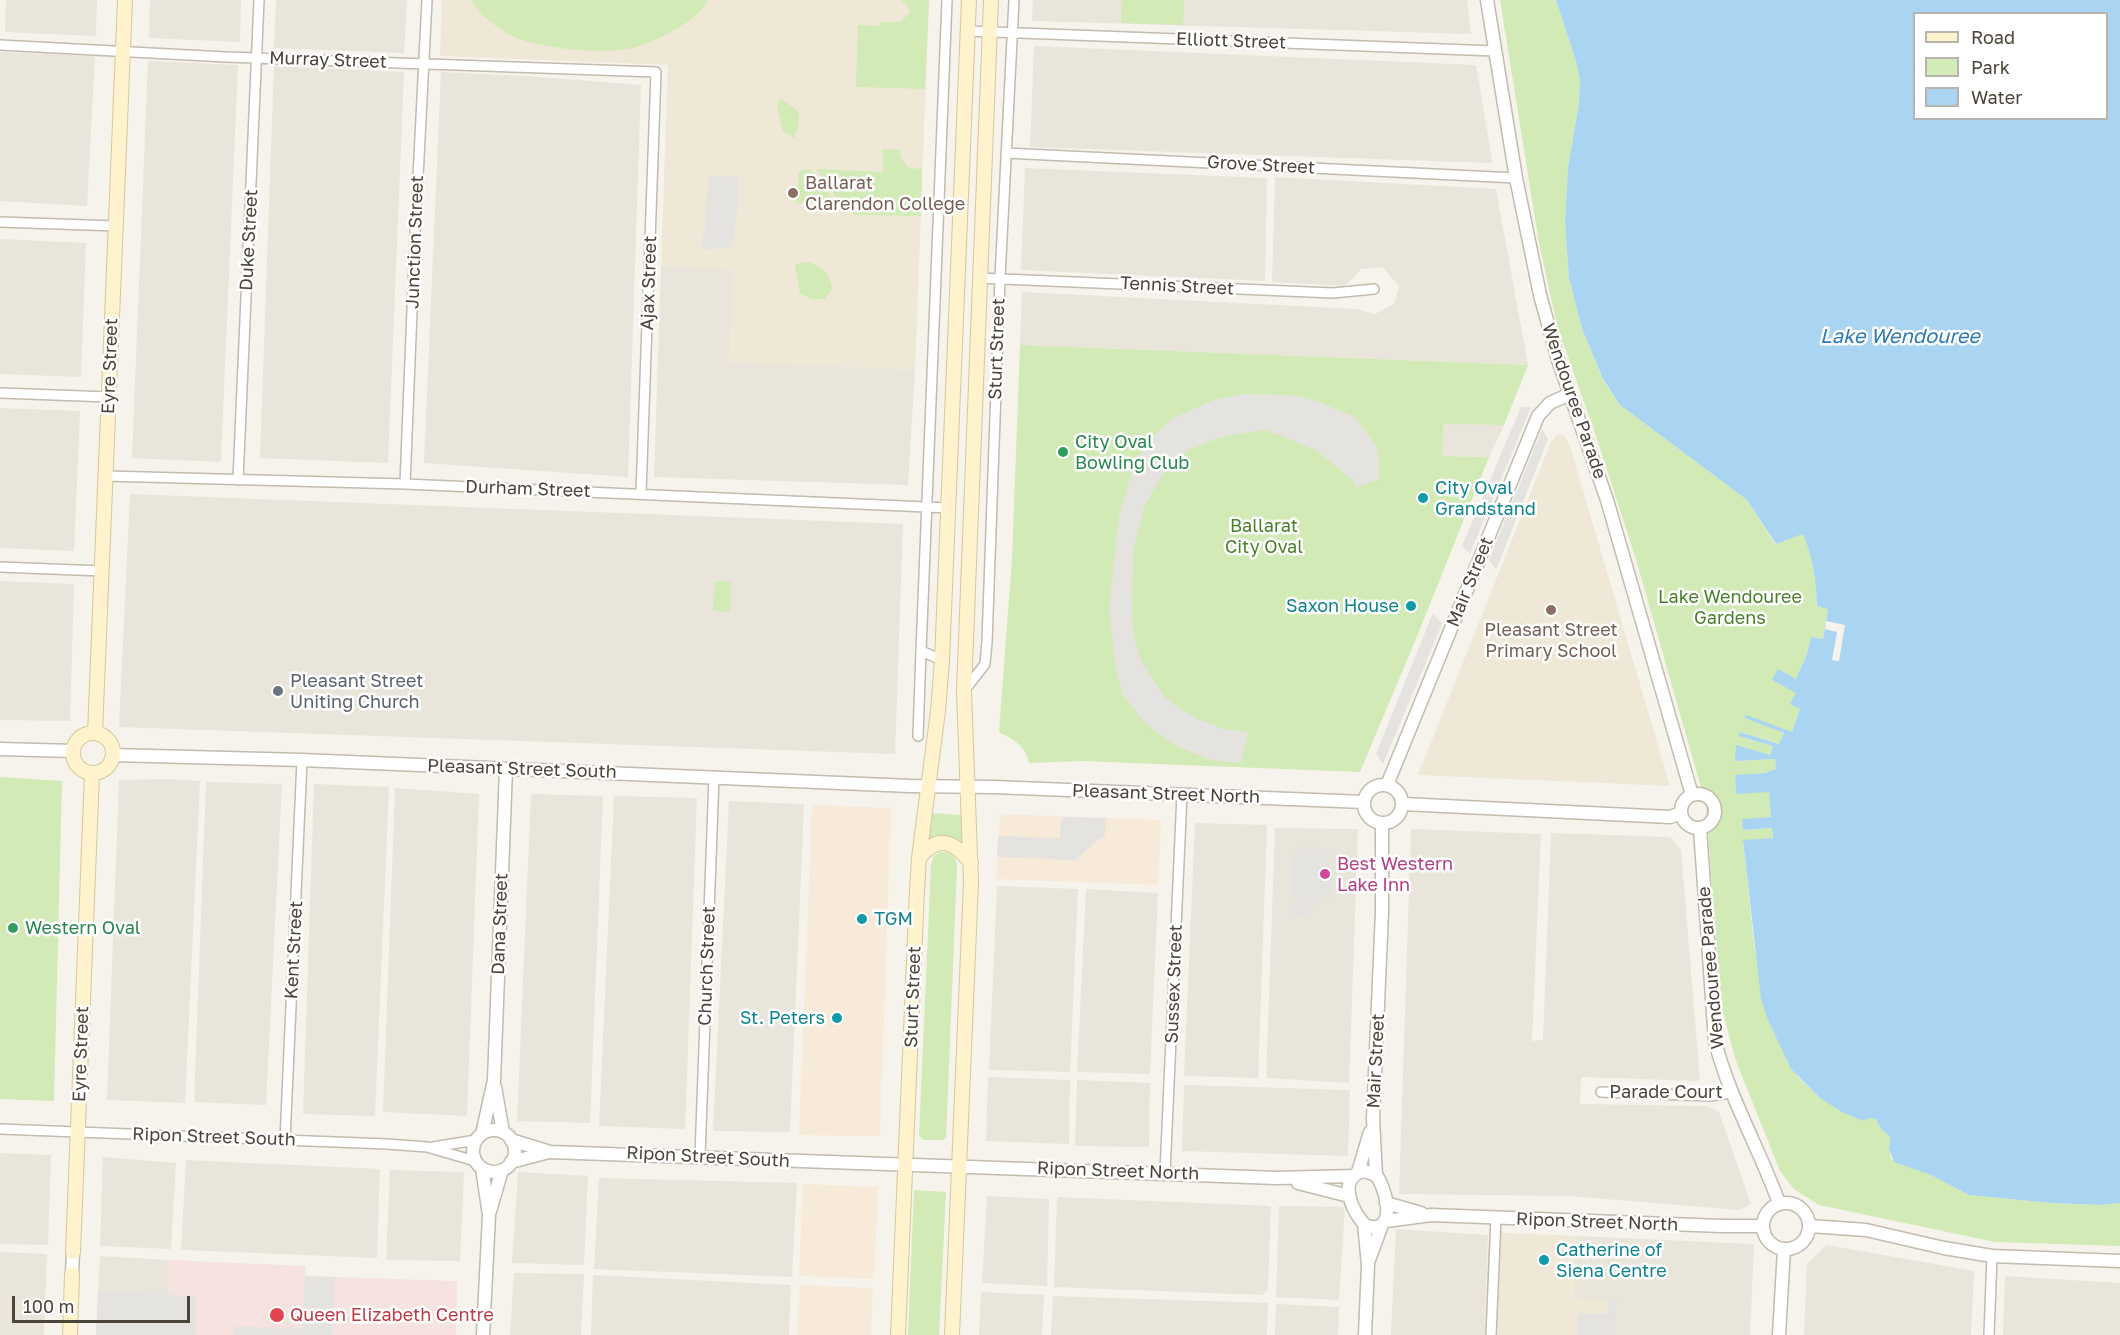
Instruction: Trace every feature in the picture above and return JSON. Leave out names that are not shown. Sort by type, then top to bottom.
[{"type":"main road","name":"Eyre Street","points":[[95,732],[125,0]]},
{"type":"main road","name":"Sturt Street","points":[[898,1335],[919,858],[930,786],[942,660],[969,0]]},
{"type":"main road","name":"Sturt Street","points":[[952,1335],[971,863],[964,690],[991,0]]},
{"type":"main road","points":[[95,732],[103,735],[113,747],[113,755],[106,768],[100,772],[84,771],[78,766],[73,752],[80,737],[87,733],[95,732]]},
{"type":"main road","name":"Eyre Street","points":[[73,1252],[92,773]]},
{"type":"main road","points":[[919,858],[929,848],[945,843],[960,849],[971,863]]},
{"type":"main road","name":"Eyre Street","points":[[70,1335],[72,1274]]},
{"type":"street","name":"Duke Street","points":[[238,480],[259,0]]},
{"type":"street","name":"Junction Street","points":[[405,484],[427,0]]},
{"type":"street","points":[[918,736],[947,0]]},
{"type":"street","name":"Sturt Street","points":[[964,690],[985,664],[987,642],[1000,278],[1014,0]]},
{"type":"street","name":"Wendouree Parade","points":[[1487,0],[1516,178],[1540,296],[1570,394],[1607,500],[1692,795]]},
{"type":"street","name":"Elliott Street","points":[[968,31],[1495,51]]},
{"type":"street","name":"Murray Street","points":[[0,45],[656,72]]},
{"type":"street","name":"Ajax Street","points":[[641,493],[656,72]]},
{"type":"street","name":"Grove Street","points":[[1006,153],[1516,178]]},
{"type":"street","points":[[0,222],[116,226]]},
{"type":"street","name":"Tennis Street","points":[[979,278],[1333,293],[1374,289]]},
{"type":"street","points":[[0,393],[109,397]]},
{"type":"street","name":"Mair Street","points":[[1387,785],[1538,416],[1550,403],[1570,394]]},
{"type":"street","name":"Durham Street","points":[[106,476],[405,484],[949,508]]},
{"type":"street","points":[[0,567],[102,571]]},
{"type":"street","points":[[921,651],[942,660]]},
{"type":"street","points":[[0,748],[73,752]]},
{"type":"street","name":"Pleasant Street South","points":[[113,755],[302,760],[930,786]]},
{"type":"street","name":"Kent Street","points":[[285,1140],[302,760]]},
{"type":"street","name":"Dana Street","points":[[479,1137],[494,1080],[506,769]]},
{"type":"street","name":"Church Street","points":[[700,1156],[714,777]]},
{"type":"street","points":[[1387,785],[1398,791],[1403,804],[1395,819],[1382,823],[1370,818],[1364,802],[1372,788],[1387,785]]},
{"type":"street","name":"Pleasant Street North","points":[[930,786],[1364,802]]},
{"type":"street","name":"Sussex Street","points":[[1165,1173],[1182,794]]},
{"type":"street","points":[[1692,795],[1709,797],[1715,807],[1714,819],[1706,827],[1700,829],[1687,825],[1681,813],[1683,802],[1692,795]]},
{"type":"street","points":[[1403,804],[1670,817],[1681,813]]},
{"type":"street","name":"Mair Street","points":[[1376,1175],[1373,1119],[1382,912],[1382,823]]},
{"type":"street","name":"Wendouree Parade","points":[[1700,829],[1712,1020],[1719,1054],[1732,1093],[1761,1155],[1779,1203]]},
{"type":"street","name":"Dana Street","points":[[494,1080],[507,1136]]},
{"type":"street","name":"Parade Court","points":[[1600,1092],[1710,1096],[1732,1093]]},
{"type":"street","name":"Mair Street","points":[[1355,1174],[1373,1119]]},
{"type":"street","name":"Ripon Street South","points":[[0,1129],[428,1147],[479,1137]]},
{"type":"street","points":[[483,1335],[489,1215],[479,1165],[473,1150],[479,1137],[492,1130],[507,1136],[514,1151],[506,1166],[489,1215]]},
{"type":"street","name":"Ripon Street South","points":[[507,1136],[550,1152],[700,1156],[881,1165],[959,1165]]},
{"type":"street","name":"Ripon Street South","points":[[428,1147],[479,1165]]},
{"type":"street","points":[[479,1165],[492,1172],[550,1152]]},
{"type":"street","name":"Ripon Street North","points":[[959,1165],[1277,1178],[1355,1174]]},
{"type":"street","points":[[1365,1335],[1368,1265],[1364,1224],[1349,1197],[1348,1182],[1355,1174],[1364,1171],[1376,1175],[1383,1186],[1388,1215],[1368,1265]]},
{"type":"street","name":"Ripon Street North","points":[[1277,1178],[1349,1197]]},
{"type":"street","name":"Ripon Street North","points":[[1386,1203],[1431,1215],[1762,1226]]},
{"type":"street","points":[[1779,1203],[1792,1203],[1799,1206],[1805,1211],[1810,1226],[1805,1240],[1799,1245],[1784,1249],[1771,1244],[1762,1226],[1767,1213],[1779,1203]]},
{"type":"street","name":"Ripon Street North","points":[[1384,1223],[1431,1215]]},
{"type":"street","points":[[1491,1335],[1496,1218]]},
{"type":"street","points":[[1364,1224],[1372,1227],[1384,1223]]},
{"type":"street","points":[[1810,1226],[1866,1230],[1944,1248],[1992,1256],[2120,1261]]},
{"type":"street","points":[[1779,1335],[1784,1249]]},
{"type":"street","name":"Eyre Street","points":[[72,1274],[73,1252]]},
{"type":"street","points":[[1989,1335],[1992,1256]]},
{"type":"shaded area","points":[[6,0],[97,0],[96,36],[5,32]]},
{"type":"shaded area","points":[[150,0],[241,0],[240,42],[149,38]]},
{"type":"shaded area","points":[[276,0],[407,0],[404,53],[274,48]]},
{"type":"shaded area","name":"Ballarat Clarendon College","points":[[442,0],[929,0],[915,369],[729,362],[733,269],[661,266],[668,65],[440,56]]},
{"type":"shaded area","points":[[1033,0],[1467,0],[1471,34],[1032,21]]},
{"type":"shaded area","points":[[1034,46],[1476,65],[1492,161],[1491,163],[1030,147]]},
{"type":"shaded area","points":[[0,52],[95,56],[87,206],[0,201]]},
{"type":"shaded area","points":[[148,61],[238,65],[221,460],[219,462],[132,458]]},
{"type":"shaded area","points":[[274,66],[404,72],[388,463],[260,458]]},
{"type":"shaded area","points":[[441,72],[641,85],[628,477],[424,463]]},
{"type":"shaded area","points":[[1025,168],[1267,178],[1265,281],[1021,270]]},
{"type":"shaded area","points":[[708,176],[738,177],[738,209],[732,247],[702,250]]},
{"type":"shaded area","points":[[1275,177],[1496,189],[1528,365],[1020,345],[1022,292],[1356,309],[1375,314],[1394,304],[1399,286],[1382,267],[1361,269],[1345,286],[1272,282]]},
{"type":"shaded area","points":[[0,239],[86,243],[81,377],[0,374]]},
{"type":"shaded area","points":[[661,266],[733,269],[730,362],[915,369],[908,485],[654,477]]},
{"type":"shaded area","points":[[1245,394],[1292,395],[1320,402],[1355,417],[1376,446],[1379,457],[1379,479],[1356,488],[1353,480],[1316,450],[1266,430],[1224,436],[1188,450],[1163,474],[1144,507],[1133,550],[1132,614],[1134,638],[1141,660],[1165,697],[1181,710],[1224,729],[1248,732],[1241,763],[1210,760],[1171,743],[1144,722],[1123,695],[1116,671],[1109,609],[1119,516],[1135,462],[1149,441],[1171,419],[1214,400]]},
{"type":"shaded area","points":[[1521,407],[1531,407],[1470,554],[1462,546]]},
{"type":"shaded area","points":[[0,408],[80,411],[74,551],[0,548]]},
{"type":"shaded area","points":[[1444,423],[1504,425],[1489,457],[1442,456]]},
{"type":"shaded area","points":[[1542,429],[1548,439],[1496,570],[1489,560]]},
{"type":"shaded area","name":"Pleasant Street Primary School","points":[[1557,435],[1564,435],[1570,446],[1670,786],[1418,775],[1551,442]]},
{"type":"shaded area","points":[[130,494],[903,524],[895,754],[119,727]]},
{"type":"shaded area","points":[[0,581],[74,584],[70,721],[0,720]]},
{"type":"shaded area","points":[[1433,613],[1442,624],[1383,764],[1376,754]]},
{"type":"shaded area","points":[[119,780],[200,781],[185,1103],[107,1100]]},
{"type":"shaded area","points":[[206,782],[282,784],[266,1105],[194,1102]]},
{"type":"shaded area","points":[[314,784],[389,787],[375,1116],[303,1114]]},
{"type":"shaded area","points":[[395,788],[479,794],[467,1116],[383,1112]]},
{"type":"shaded area","points":[[531,794],[603,796],[590,1123],[517,1121]]},
{"type":"shaded area","points":[[614,796],[697,798],[685,1129],[599,1126]]},
{"type":"shaded area","points":[[729,801],[804,804],[790,1132],[713,1131]]},
{"type":"shaded area","points":[[812,805],[891,808],[880,1136],[799,1135]]},
{"type":"shaded area","points":[[1000,814],[1161,820],[1158,885],[996,879]]},
{"type":"shaded area","points":[[1061,817],[1106,818],[1105,838],[1100,838],[1076,860],[997,857],[998,836],[1060,838]]},
{"type":"shaded area","points":[[1195,823],[1267,825],[1258,1078],[1184,1076]]},
{"type":"shaded area","points":[[1275,828],[1358,829],[1349,1083],[1266,1078]]},
{"type":"shaded area","points":[[1411,829],[1541,834],[1532,1041],[1543,1040],[1551,833],[1670,837],[1681,850],[1700,1081],[1581,1077],[1580,1104],[1708,1106],[1719,1112],[1751,1204],[1739,1210],[1568,1196],[1399,1194]]},
{"type":"shaded area","points":[[1301,847],[1329,849],[1329,877],[1334,878],[1333,897],[1321,896],[1320,906],[1315,905],[1314,909],[1309,909],[1309,917],[1289,916],[1290,902],[1298,903],[1298,898],[1290,897],[1293,854],[1300,854]]},
{"type":"shaded area","points":[[997,886],[1078,889],[1070,1072],[989,1070]]},
{"type":"shaded area","points":[[1086,889],[1158,893],[1150,1074],[1077,1072]]},
{"type":"shaded area","points":[[988,1077],[1070,1080],[1069,1144],[986,1141]]},
{"type":"shaded area","points":[[1077,1080],[1150,1083],[1149,1147],[1075,1146]]},
{"type":"shaded area","points":[[1184,1085],[1350,1090],[1348,1156],[1182,1151]]},
{"type":"shaded area","points":[[0,1153],[51,1155],[48,1245],[0,1244]]},
{"type":"shaded area","points":[[103,1157],[176,1163],[171,1249],[100,1246]]},
{"type":"shaded area","points":[[186,1160],[380,1169],[377,1258],[181,1250]]},
{"type":"shaded area","points":[[390,1170],[464,1172],[460,1261],[386,1260]]},
{"type":"shaded area","points":[[518,1172],[588,1176],[584,1265],[512,1263]]},
{"type":"shaded area","points":[[599,1178],[797,1183],[792,1277],[594,1269]]},
{"type":"shaded area","points":[[803,1184],[878,1187],[874,1279],[799,1276]]},
{"type":"shaded area","points":[[987,1196],[1049,1199],[1047,1286],[982,1283]]},
{"type":"shaded area","points":[[1057,1197],[1271,1206],[1268,1290],[1262,1295],[1054,1287]]},
{"type":"shaded area","points":[[1279,1206],[1345,1207],[1339,1300],[1276,1297]]},
{"type":"shaded area","points":[[1396,1229],[1488,1235],[1484,1335],[1391,1335]]},
{"type":"shaded area","points":[[1489,1232],[1576,1236],[1573,1299],[1617,1302],[1615,1335],[1484,1335]]},
{"type":"shaded area","points":[[1576,1236],[1754,1244],[1750,1335],[1615,1335],[1617,1302],[1573,1299]]},
{"type":"shaded area","points":[[1827,1245],[1974,1271],[1971,1335],[1804,1335],[1807,1263]]},
{"type":"shaded area","points":[[0,1252],[47,1254],[44,1335],[0,1335]]},
{"type":"shaded area","points":[[100,1256],[170,1260],[169,1295],[98,1291]]},
{"type":"shaded area","name":"Queen Elizabeth Centre","points":[[170,1260],[306,1266],[305,1276],[457,1281],[456,1335],[96,1335],[98,1291],[169,1295]]},
{"type":"shaded area","points":[[514,1273],[584,1274],[581,1335],[510,1335]]},
{"type":"shaded area","points":[[593,1275],[791,1285],[789,1335],[591,1335]]},
{"type":"shaded area","points":[[305,1276],[335,1277],[332,1335],[233,1335],[234,1326],[302,1329]]},
{"type":"shaded area","points":[[2005,1276],[2120,1283],[2120,1335],[2003,1335]]},
{"type":"shaded area","points":[[799,1285],[873,1288],[871,1335],[797,1335]]},
{"type":"shaded area","points":[[98,1291],[196,1296],[196,1335],[96,1335]]},
{"type":"shaded area","points":[[981,1292],[1044,1295],[1042,1335],[979,1335]]},
{"type":"shaded area","points":[[1053,1296],[1268,1303],[1267,1335],[1051,1335]]},
{"type":"shaded area","points":[[1608,1301],[1617,1302],[1615,1335],[1577,1335],[1578,1313],[1607,1314]]},
{"type":"shaded area","points":[[1276,1304],[1339,1307],[1338,1335],[1275,1335]]},
{"type":"green space","points":[[471,0],[708,0],[703,8],[687,22],[655,40],[636,47],[593,51],[543,45],[517,38],[491,22]]},
{"type":"green space","points":[[901,0],[929,0],[925,89],[856,87],[858,25],[880,26],[881,22],[900,22],[911,10]]},
{"type":"green space","points":[[1122,0],[1184,0],[1183,25],[1121,23]]},
{"type":"green space","name":"Lake Wendouree Gardens","points":[[1500,0],[1556,0],[1576,61],[1580,81],[1579,103],[1568,168],[1565,222],[1569,278],[1582,329],[1603,380],[1620,405],[1747,500],[1775,544],[1803,534],[1813,569],[1817,606],[1828,608],[1823,639],[1811,637],[1807,654],[1796,679],[1772,680],[1797,693],[1800,709],[1792,732],[1746,718],[1784,732],[1780,744],[1741,732],[1740,736],[1773,746],[1770,755],[1736,746],[1736,761],[1775,759],[1776,769],[1765,773],[1735,776],[1736,794],[1769,791],[1771,817],[1742,820],[1744,830],[1772,828],[1773,838],[1743,841],[1754,944],[1768,1020],[1786,1060],[1798,1077],[1820,1098],[1863,1121],[1870,1118],[1876,1119],[1880,1128],[1890,1137],[1891,1159],[1931,1175],[1969,1195],[2051,1203],[2101,1205],[2120,1203],[2120,1246],[1995,1242],[1819,1205],[1794,1189],[1780,1171],[1736,1061],[1721,1005],[1706,805],[1635,556],[1558,329],[1539,243]]},
{"type":"green space","points":[[780,98],[799,112],[795,139],[783,131],[777,107]]},
{"type":"green space","points":[[883,149],[900,150],[901,158],[909,168],[922,169],[921,216],[853,215],[852,202],[838,202],[827,182],[816,169],[883,172]]},
{"type":"green space","points":[[810,169],[825,185],[833,202],[796,203],[799,172]]},
{"type":"green space","points":[[806,262],[817,265],[827,274],[832,289],[825,299],[813,299],[800,294],[795,264]]},
{"type":"green space","name":"Ballarat City Oval","points":[[1020,345],[1528,365],[1504,425],[1444,424],[1442,456],[1489,457],[1360,772],[1082,761],[1029,763],[1022,748],[999,732],[1012,559]]},
{"type":"green space","points":[[715,581],[731,582],[730,612],[713,611]]},
{"type":"green space","points":[[0,777],[62,781],[54,1101],[0,1099]]},
{"type":"green space","points":[[932,813],[961,815],[963,845],[928,841]]},
{"type":"green space","points":[[940,852],[953,855],[957,867],[946,1138],[923,1140],[919,1135],[931,865],[933,857]]},
{"type":"green space","points":[[914,1190],[946,1192],[939,1335],[908,1335]]},
{"type":"water","name":"Lake Wendouree","points":[[1556,0],[2120,0],[2120,1203],[2101,1205],[2051,1203],[1969,1195],[1931,1175],[1894,1162],[1889,1149],[1890,1137],[1880,1128],[1876,1119],[1870,1118],[1863,1121],[1842,1112],[1820,1098],[1791,1069],[1768,1020],[1761,999],[1743,840],[1773,838],[1772,828],[1743,830],[1742,819],[1771,817],[1769,792],[1736,794],[1735,775],[1765,773],[1776,769],[1775,759],[1735,761],[1736,745],[1770,755],[1773,746],[1739,736],[1740,732],[1779,744],[1784,733],[1745,718],[1746,715],[1792,732],[1800,709],[1790,704],[1796,693],[1772,680],[1778,669],[1796,679],[1807,654],[1811,637],[1823,639],[1828,609],[1817,606],[1813,569],[1803,534],[1776,544],[1747,500],[1620,405],[1603,379],[1582,329],[1569,278],[1565,222],[1568,168],[1579,103],[1580,81],[1576,61]]},
{"type":"pier","points":[[1826,621],[1845,625],[1839,661],[1832,660],[1837,632],[1825,629]]},
{"type":"place","name":"Ballarat Clarendon College","points":[[793,193]]},
{"type":"place","name":"City Oval Bowling Club","points":[[1063,452]]},
{"type":"place","name":"City Oval Grandstand","points":[[1423,498]]},
{"type":"place","name":"Saxon House","points":[[1411,606]]},
{"type":"place","name":"Pleasant Street Primary School","points":[[1551,610]]},
{"type":"place","name":"Pleasant Street Uniting Church","points":[[278,691]]},
{"type":"place","name":"Best Western Lake Inn","points":[[1325,874]]},
{"type":"place","name":"TGM","points":[[862,919]]},
{"type":"place","name":"Western Oval","points":[[13,928]]},
{"type":"place","name":"St. Peters","points":[[837,1018]]},
{"type":"place","name":"Catherine of Siena Centre","points":[[1544,1260]]},
{"type":"place","name":"Queen Elizabeth Centre","points":[[277,1315]]}]
